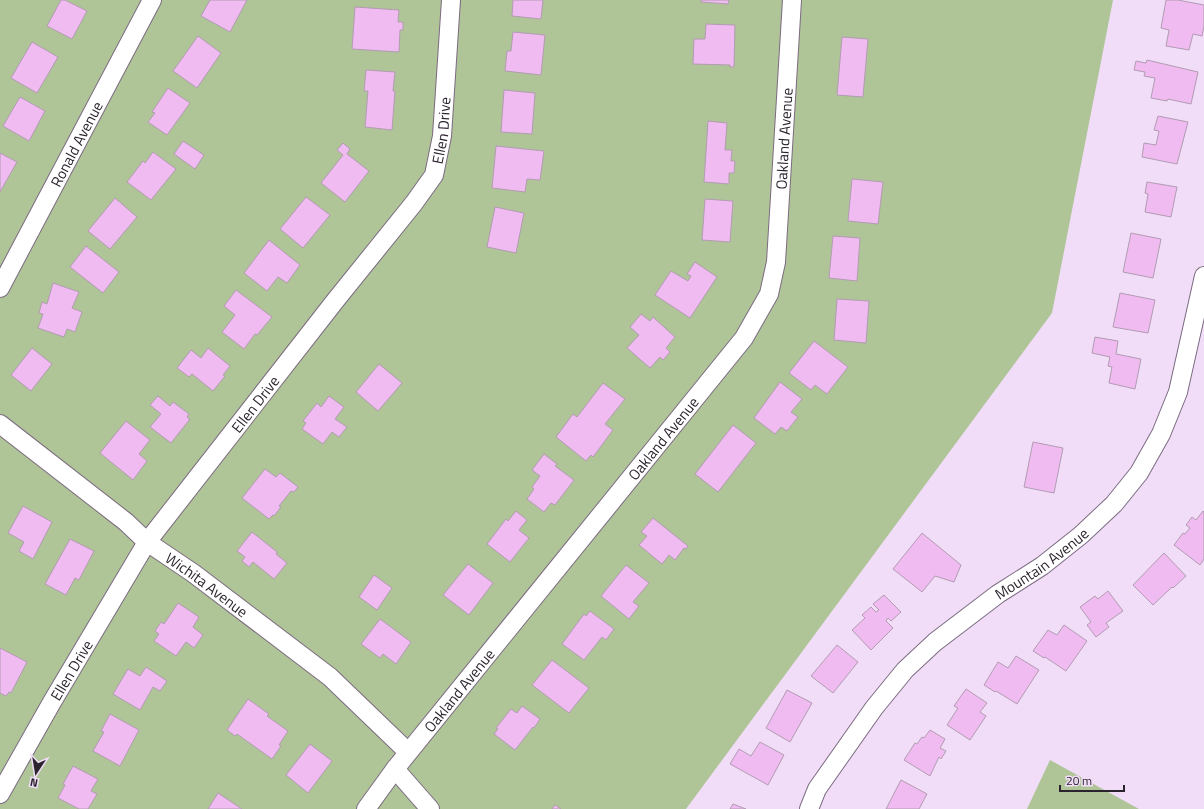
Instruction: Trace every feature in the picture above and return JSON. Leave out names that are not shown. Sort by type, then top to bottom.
[{"type":"street","name":"Ronald Avenue","points":[[0,288],[152,0]]},
{"type":"street","name":"Ellen Drive","points":[[0,794],[146,542],[434,176],[442,136],[451,0]]},
{"type":"street","name":"Oakland Avenue","points":[[366,809],[408,752],[744,338],[769,294],[776,262],[785,92],[792,0]]},
{"type":"street","name":"Mountain Avenue","points":[[809,809],[817,789],[874,708],[905,670],[935,642],[998,594],[1042,566],[1081,535],[1114,504],[1139,473],[1161,434],[1178,392],[1200,305],[1204,276]]},
{"type":"street","name":"Wichita Avenue","points":[[0,424],[126,522],[146,542],[193,573],[330,677],[408,752]]},
{"type":"street","points":[[395,769],[430,809]]},
{"type":"green space","points":[[0,0],[1113,0],[1052,313],[686,809],[0,809]]},
{"type":"green space","points":[[1050,760],[1139,809],[1027,809]]},
{"type":"building","points":[[61,0],[65,0],[87,11],[72,39],[47,26]]},
{"type":"building","points":[[210,0],[247,0],[230,32],[201,16]]},
{"type":"building","points":[[513,0],[543,0],[541,19],[512,16]]},
{"type":"building","points":[[702,0],[729,0],[728,4],[701,2]]},
{"type":"building","points":[[1166,0],[1178,0],[1204,5],[1204,26],[1202,36],[1193,34],[1189,50],[1166,46],[1169,30],[1161,28]]},
{"type":"building","points":[[355,7],[399,10],[398,22],[403,22],[403,30],[400,30],[399,52],[352,49]]},
{"type":"building","points":[[706,24],[735,25],[734,67],[730,67],[730,65],[693,64],[694,39],[705,39]]},
{"type":"building","points":[[513,32],[545,35],[541,75],[505,71],[507,51],[511,51]]},
{"type":"building","points":[[198,36],[221,53],[197,88],[173,71]]},
{"type":"building","points":[[842,37],[868,39],[863,97],[837,95]]},
{"type":"building","points":[[32,42],[58,57],[37,93],[11,78]]},
{"type":"building","points":[[1147,60],[1198,72],[1191,104],[1168,99],[1167,101],[1151,98],[1155,78],[1144,76],[1145,72],[1134,70],[1136,61],[1146,63]]},
{"type":"building","points":[[366,70],[395,72],[392,130],[365,127],[368,91],[364,91]]},
{"type":"building","points":[[168,88],[190,103],[167,135],[148,122],[155,113],[152,112]]},
{"type":"building","points":[[504,90],[535,93],[532,134],[501,132]]},
{"type":"building","points":[[20,97],[45,111],[29,141],[3,126]]},
{"type":"building","points":[[1158,116],[1188,122],[1177,164],[1142,157],[1144,143],[1156,145],[1159,131],[1154,130]]},
{"type":"building","points":[[708,121],[727,123],[725,150],[732,150],[731,161],[735,161],[734,173],[729,173],[729,184],[704,182]]},
{"type":"building","points":[[183,141],[204,155],[195,169],[174,154]]},
{"type":"building","points":[[343,143],[350,149],[347,154],[369,171],[345,202],[321,183],[343,155],[337,150]]},
{"type":"building","points":[[496,146],[544,151],[540,180],[527,179],[525,192],[492,188]]},
{"type":"building","points":[[153,152],[176,169],[151,200],[127,182],[143,161],[145,163]]},
{"type":"building","points":[[0,153],[17,162],[0,192]]},
{"type":"building","points":[[852,179],[883,182],[878,224],[848,221]]},
{"type":"building","points":[[1147,182],[1177,187],[1171,217],[1145,212],[1148,194],[1145,193]]},
{"type":"building","points":[[306,197],[330,215],[303,248],[280,229]]},
{"type":"building","points":[[115,198],[137,217],[110,249],[88,231]]},
{"type":"building","points":[[705,199],[733,201],[730,242],[702,240]]},
{"type":"building","points":[[495,207],[524,213],[516,253],[487,247]]},
{"type":"building","points":[[1131,233],[1161,239],[1153,278],[1123,272]]},
{"type":"building","points":[[833,236],[860,238],[857,281],[829,278]]},
{"type":"building","points":[[269,240],[300,265],[287,283],[278,277],[267,291],[244,273]]},
{"type":"building","points":[[86,246],[119,272],[103,293],[70,267]]},
{"type":"building","points":[[695,262],[717,277],[690,318],[655,295],[671,271],[688,281],[691,276],[687,274]]},
{"type":"building","points":[[53,283],[79,292],[72,308],[82,312],[75,332],[67,329],[64,337],[38,328],[43,314],[39,313],[42,302],[47,304]]},
{"type":"building","points":[[236,290],[272,317],[257,335],[255,334],[244,349],[222,332],[235,315],[224,306]]},
{"type":"building","points":[[1120,293],[1155,300],[1148,333],[1113,327]]},
{"type":"building","points":[[837,299],[869,301],[866,343],[834,340]]},
{"type":"building","points":[[641,314],[650,321],[653,317],[675,337],[666,348],[670,352],[663,360],[660,357],[650,368],[627,348],[639,335],[630,327]]},
{"type":"building","points":[[1095,337],[1118,341],[1116,354],[1141,359],[1135,389],[1109,383],[1112,367],[1108,366],[1110,357],[1092,353]]},
{"type":"building","points":[[814,341],[848,367],[827,394],[815,385],[811,390],[789,373]]},
{"type":"building","points":[[32,348],[52,364],[31,391],[11,375]]},
{"type":"building","points":[[208,348],[230,366],[223,375],[225,376],[213,391],[192,374],[189,377],[177,368],[191,350],[201,358]]},
{"type":"building","points":[[379,364],[402,383],[378,411],[356,392]]},
{"type":"building","points":[[780,382],[802,399],[791,412],[798,417],[787,431],[781,427],[775,434],[754,418]]},
{"type":"building","points":[[603,383],[625,399],[605,424],[613,430],[593,457],[591,455],[586,461],[556,437],[573,414],[577,417]]},
{"type":"building","points":[[158,396],[170,406],[173,402],[189,414],[187,417],[190,419],[171,443],[150,427],[161,414],[150,405]]},
{"type":"building","points":[[329,396],[344,407],[335,419],[347,427],[339,437],[332,432],[323,444],[302,429],[306,423],[303,421],[317,403],[321,407]]},
{"type":"building","points":[[126,421],[150,440],[139,454],[147,461],[133,480],[100,453]]},
{"type":"building","points":[[733,425],[756,443],[718,492],[695,474]]},
{"type":"building","points":[[1033,442],[1063,448],[1054,493],[1024,487]]},
{"type":"building","points":[[544,454],[557,464],[555,466],[574,480],[555,505],[551,503],[544,512],[527,499],[534,489],[532,487],[540,476],[532,470]]},
{"type":"building","points":[[265,469],[276,477],[280,473],[298,487],[294,492],[291,491],[279,506],[281,507],[274,516],[273,515],[269,519],[242,498]]},
{"type":"building","points":[[23,506],[52,522],[33,559],[19,551],[24,542],[8,533]]},
{"type":"building","points":[[516,511],[527,520],[519,530],[529,538],[510,562],[487,544],[506,519],[508,521]]},
{"type":"building","points":[[1203,511],[1204,559],[1200,565],[1174,545],[1183,533],[1185,534],[1190,528],[1186,525],[1192,517],[1196,520]]},
{"type":"building","points":[[653,518],[688,546],[686,549],[684,548],[675,560],[669,555],[662,564],[639,545],[647,536],[641,532]]},
{"type":"building","points":[[252,532],[277,552],[276,554],[287,563],[274,579],[253,562],[249,567],[242,561],[245,557],[237,551]]},
{"type":"building","points":[[922,533],[961,565],[954,582],[935,576],[922,592],[893,569]]},
{"type":"building","points":[[70,539],[94,551],[79,580],[75,578],[66,595],[45,584]]},
{"type":"building","points":[[1164,553],[1186,576],[1153,605],[1133,585]]},
{"type":"building","points":[[468,564],[493,583],[469,615],[443,595]]},
{"type":"building","points":[[626,565],[649,583],[633,602],[639,606],[629,619],[601,596]]},
{"type":"building","points":[[374,575],[392,588],[377,610],[359,597]]},
{"type":"building","points":[[1108,591],[1123,611],[1106,623],[1109,627],[1096,637],[1087,625],[1091,622],[1080,607],[1095,596],[1098,599]]},
{"type":"building","points":[[884,595],[901,612],[891,621],[888,618],[886,621],[893,628],[871,650],[852,630],[865,618],[862,615],[871,607],[876,612],[879,610],[873,604]]},
{"type":"building","points":[[178,603],[199,617],[193,627],[203,635],[194,648],[186,642],[176,656],[154,641],[159,634],[155,631],[161,622],[164,624]]},
{"type":"building","points":[[590,611],[614,629],[606,640],[602,637],[584,660],[562,644],[584,614],[586,616]]},
{"type":"building","points":[[380,619],[411,642],[396,664],[383,654],[380,658],[361,644]]},
{"type":"building","points":[[1064,625],[1087,641],[1066,671],[1033,651],[1048,630],[1057,635]]},
{"type":"building","points":[[837,645],[858,662],[833,693],[811,676]]},
{"type":"building","points":[[0,648],[27,662],[11,693],[9,692],[6,696],[0,693]]},
{"type":"building","points":[[1016,656],[1039,670],[1017,704],[984,685],[998,662],[1008,668]]},
{"type":"building","points":[[552,660],[589,688],[569,713],[532,685]]},
{"type":"building","points":[[146,667],[167,681],[160,691],[153,687],[140,710],[113,694],[128,669],[140,676]]},
{"type":"building","points":[[966,689],[987,703],[980,712],[986,716],[970,740],[947,725],[958,708],[954,706]]},
{"type":"building","points":[[787,690],[812,703],[790,742],[766,728]]},
{"type":"building","points":[[248,699],[269,714],[267,716],[288,731],[279,745],[281,746],[272,759],[237,734],[235,736],[227,730]]},
{"type":"building","points":[[522,706],[540,719],[515,750],[494,734],[498,729],[496,728],[511,709],[517,713]]},
{"type":"building","points":[[110,714],[139,730],[120,766],[93,751],[104,732],[101,731]]},
{"type":"building","points":[[930,730],[945,739],[940,748],[946,751],[941,759],[939,757],[930,776],[904,760],[915,743],[917,744],[922,737],[924,738]]},
{"type":"building","points":[[760,742],[784,755],[768,785],[730,764],[739,749],[751,756]]},
{"type":"building","points":[[310,744],[332,761],[308,793],[286,775]]},
{"type":"building","points":[[73,766],[98,779],[91,791],[97,794],[88,809],[79,809],[58,798],[65,785],[63,784]]},
{"type":"building","points":[[901,780],[927,794],[919,809],[886,809]]},
{"type":"building","points":[[218,793],[242,809],[208,809]]},
{"type":"building","points":[[733,804],[746,809],[730,809]]},
{"type":"building","points":[[555,805],[561,809],[552,809]]}]
